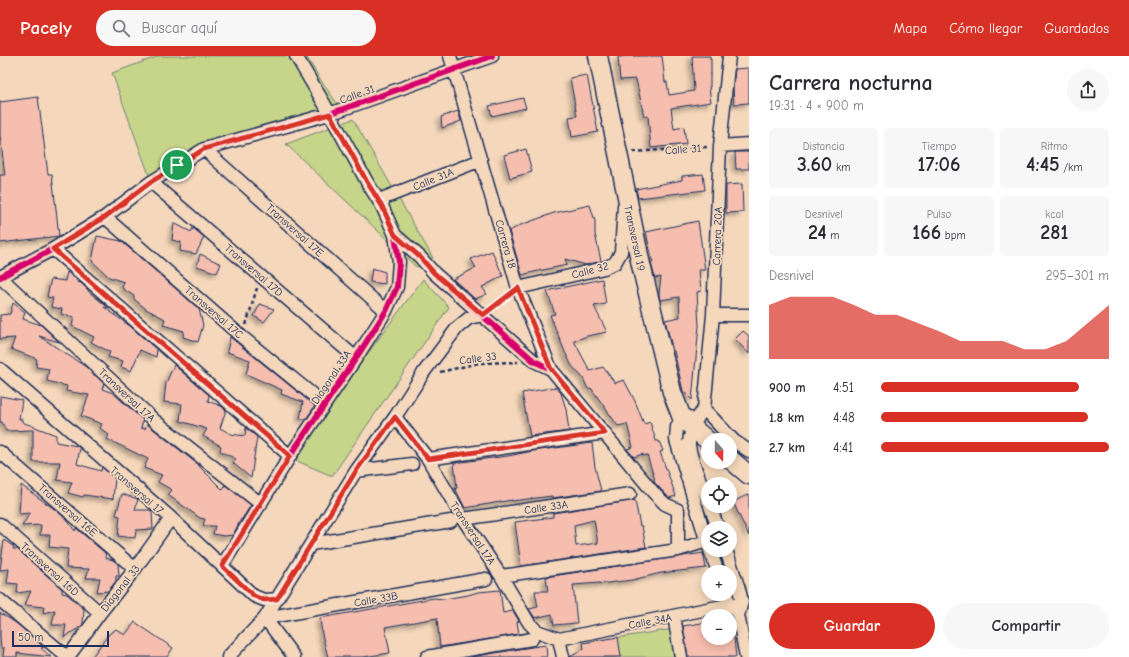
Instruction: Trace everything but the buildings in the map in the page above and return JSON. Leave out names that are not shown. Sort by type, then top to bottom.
[{"type":"main road","name":"Transversal 19","points":[[598,56],[625,193],[672,392],[694,417]]},
{"type":"main road","points":[[694,417],[703,433]]},
{"type":"main road","points":[[737,465],[749,475]]},
{"type":"street","points":[[296,56],[367,182],[383,202],[395,235],[420,257],[434,273],[534,361],[551,369]]},
{"type":"street","name":"Carrera 18","points":[[450,56],[518,288],[551,369],[653,492],[665,504],[678,510]]},
{"type":"street","name":"Calle 31","points":[[0,277],[53,249],[105,217],[151,182],[204,149],[330,114],[492,56]]},
{"type":"street","name":"Carrera 20A","points":[[694,417],[713,315],[720,146],[728,58]]},
{"type":"street","points":[[720,146],[749,144]]},
{"type":"street","name":"Transversal 17E","points":[[204,149],[386,311]]},
{"type":"street","name":"Calle 31A","points":[[383,202],[481,160]]},
{"type":"street","name":"Transversal 17D","points":[[151,182],[356,358]]},
{"type":"street","name":"Calle 32","points":[[518,288],[604,268],[615,263],[621,252],[625,193]]},
{"type":"street","name":"Transversal 17C","points":[[105,217],[242,337],[324,404]]},
{"type":"street","name":"Diagonal 33A","points":[[222,566],[290,456],[386,311],[397,287],[399,262],[395,235]]},
{"type":"street","points":[[53,249],[290,456]]},
{"type":"street","name":"Transversal 17A","points":[[0,277],[155,421],[261,504]]},
{"type":"street","points":[[228,657],[265,618],[356,471],[395,417],[424,372],[457,328],[469,318],[483,315]]},
{"type":"street","points":[[713,315],[749,315]]},
{"type":"street","name":"Transversal 17","points":[[0,369],[170,518],[254,596],[264,600],[277,599]]},
{"type":"street","name":"Transversal 17A","points":[[395,417],[428,459],[457,520],[501,576],[529,623],[537,631],[559,639]]},
{"type":"street","points":[[694,417],[749,451]]},
{"type":"street","points":[[694,417],[689,443],[692,457],[701,482]]},
{"type":"street","points":[[694,417],[677,427],[676,440],[701,524]]},
{"type":"street","points":[[428,459],[605,433]]},
{"type":"street","name":"Transversal 16E","points":[[0,452],[135,569]]},
{"type":"street","points":[[356,471],[412,464]]},
{"type":"street","name":"Calle 33A","points":[[311,544],[630,494]]},
{"type":"street","points":[[678,550],[678,510],[695,505]]},
{"type":"street","name":"Diagonal 33","points":[[68,657],[135,569],[170,518]]},
{"type":"street","name":"Transversal 16D","points":[[0,524],[100,613]]},
{"type":"street","points":[[501,576],[701,547]]},
{"type":"street","points":[[728,557],[739,590]]},
{"type":"street","name":"Calle 33B","points":[[265,618],[486,579]]},
{"type":"street","points":[[0,600],[68,657]]},
{"type":"street","name":"Calle 34A","points":[[559,639],[674,616],[729,601]]},
{"type":"street","points":[[733,601],[738,614],[746,657]]},
{"type":"street","points":[[674,616],[681,657]]},
{"type":"street","points":[[265,618],[294,657]]},
{"type":"street","points":[[427,657],[532,639]]},
{"type":"street","points":[[559,639],[562,657]]},
{"type":"path","points":[[242,337],[261,276]]},
{"type":"path","points":[[483,315],[518,288]]},
{"type":"green space","points":[[159,56],[306,56],[341,109],[149,175],[112,73]]},
{"type":"green space","points":[[353,119],[433,258],[416,267],[286,144]]},
{"type":"green space","points":[[423,279],[449,307],[332,476],[290,458]]},
{"type":"green space","points":[[674,629],[678,657],[585,657],[583,643]]},
{"type":"cycle path","points":[[0,277],[53,249],[105,217],[151,182],[204,149],[329,114],[492,56]]},
{"type":"cycle path","points":[[222,566],[290,456],[386,311],[397,287],[399,262],[395,235],[420,257],[434,273],[534,361],[551,369]]},
{"type":"route","points":[[330,114],[367,182],[382,206],[395,235],[420,257],[434,273],[483,315],[518,288],[551,369],[605,433],[428,459],[395,417],[356,471],[277,599],[264,600],[254,596],[222,566],[290,456],[53,249],[105,217],[151,182],[177,165],[204,149],[330,114]]}]
